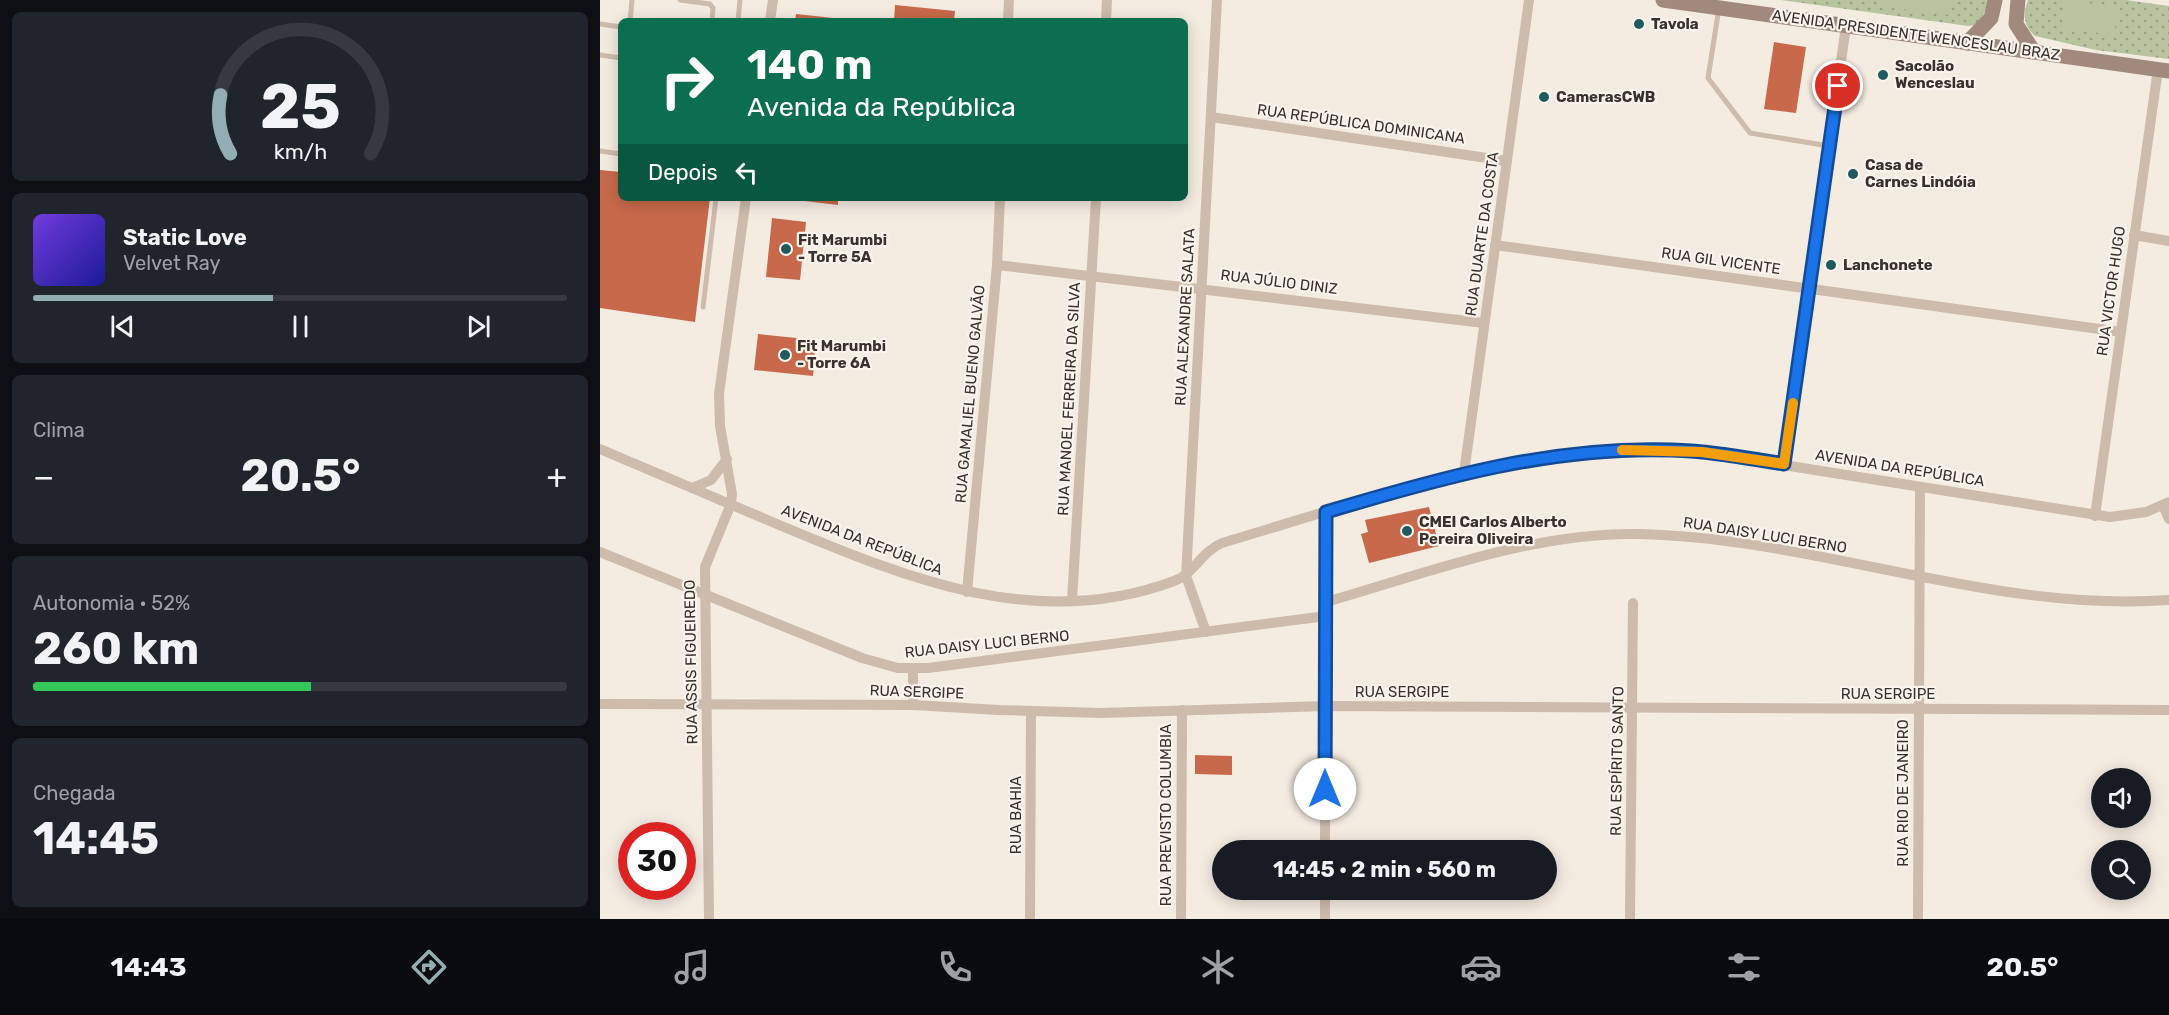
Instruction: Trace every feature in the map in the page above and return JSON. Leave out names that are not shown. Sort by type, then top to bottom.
[{"type":"main road","name":"AVENIDA PRESIDENTE WENCESLAU BRAZ","points":[[1663,0],[1684,1],[1846,26],[2165,69]]},
{"type":"main road","points":[[1736,0],[1749,12]]},
{"type":"main road","points":[[1967,43],[1991,18],[1995,0]]},
{"type":"main road","points":[[2018,0],[2016,24],[2034,52]]},
{"type":"street","points":[[770,18],[772,0]]},
{"type":"street","points":[[1008,18],[1009,0]]},
{"type":"street","points":[[1106,18],[1107,0]]},
{"type":"street","name":"RUA ALEXANDRE SALATA","points":[[1206,632],[1186,576],[1217,0]]},
{"type":"street","name":"RUA DUARTE DA COSTA","points":[[1464,473],[1530,0]]},
{"type":"street","points":[[1784,464],[1846,26]]},
{"type":"street","name":"RUA VICTOR HUGO","points":[[2095,516],[2134,235],[2165,69]]},
{"type":"street","name":"RUA REPÚBLICA DOMINICANA","points":[[1211,117],[1507,161]]},
{"type":"street","name":"RUA ASSIS FIGUEIREDO","points":[[709,919],[707,560],[731,504],[732,486],[720,426],[719,394],[746,201]]},
{"type":"street","name":"RUA GAMALIEL BUENO GALVÃO","points":[[967,592],[997,265],[1000,201]]},
{"type":"street","name":"RUA MANOEL FERREIRA DA SILVA","points":[[1072,601],[1096,201]]},
{"type":"street","points":[[2134,235],[2169,241]]},
{"type":"street","name":"RUA GIL VICENTE","points":[[1495,244],[2121,332]]},
{"type":"street","name":"RUA JÚLIO DINIZ","points":[[997,265],[1202,287],[1484,323]]},
{"type":"street","name":"AVENIDA DA REPÚBLICA","points":[[600,449],[876,564],[967,592],[1022,601],[1072,601],[1153,588],[1186,576],[1201,556],[1222,543],[1464,473],[1540,458],[1608,450],[1702,452],[2095,516],[2127,516],[2166,503]]},
{"type":"street","points":[[692,488],[711,480],[727,459]]},
{"type":"street","name":"RUA RIO DE JANEIRO","points":[[1918,919],[1920,487]]},
{"type":"street","points":[[2166,503],[2169,519]]},
{"type":"street","points":[[1325,840],[1326,512]]},
{"type":"street","name":"RUA DAISY LUCI BERNO","points":[[1326,602],[1494,554],[1565,539],[1604,535],[1677,536],[1722,541],[2067,600],[2123,603],[2169,600]]},
{"type":"street","name":"RUA DAISY LUCI BERNO","points":[[600,552],[706,597],[862,658],[881,665],[913,669],[1326,616]]},
{"type":"street","name":"RUA ESPÍRITO SANTO","points":[[1630,919],[1633,603]]},
{"type":"street","points":[[913,669],[913,705]]},
{"type":"street","name":"RUA SERGIPE","points":[[600,704],[913,705],[1031,711],[1325,706],[2169,710]]},
{"type":"street","name":"RUA PREVISTO COLUMBIA","points":[[1181,919],[1182,710]]},
{"type":"street","name":"RUA BAHIA","points":[[1030,919],[1031,711]]},
{"type":"street","points":[[1324,919],[1325,900]]},
{"type":"lane","points":[[630,18],[632,0]]},
{"type":"lane","points":[[680,0],[710,4],[713,8],[712,18]]},
{"type":"lane","points":[[738,18],[740,0]]},
{"type":"lane","points":[[1719,8],[1708,78],[1750,133],[1829,146]]},
{"type":"lane","points":[[600,24],[618,27]]},
{"type":"lane","points":[[600,55],[618,58]]},
{"type":"lane","points":[[600,151],[618,154]]},
{"type":"lane","points":[[703,307],[716,201]]},
{"type":"green space","points":[[1781,0],[1987,0],[1980,20],[1975,25],[1968,26]]},
{"type":"green space","points":[[1882,0],[1950,0],[1948,15],[1881,6]]},
{"type":"green space","points":[[2028,0],[2126,0],[2169,6],[2169,59],[2096,50],[2035,36],[2025,20]]},
{"type":"green space","points":[[2065,0],[2118,7],[2114,35],[2061,28]]},
{"type":"building","points":[[895,5],[955,11],[954,18],[894,18]]},
{"type":"building","points":[[796,14],[834,18],[795,18]]},
{"type":"building","points":[[1774,42],[1806,47],[1796,113],[1764,109]]},
{"type":"building","points":[[600,170],[618,172],[618,201],[710,201],[695,322],[600,308]]},
{"type":"building","points":[[805,201],[838,201],[838,205]]},
{"type":"building","name":"Fit Marumbi - Torre 5A","points":[[772,218],[806,222],[800,280],[766,277]]},
{"type":"building","name":"Fit Marumbi - Torre 6A","points":[[758,334],[816,340],[813,376],[754,370]]},
{"type":"building","points":[[1429,507],[1439,546],[1369,563],[1361,534],[1368,532],[1365,520]]},
{"type":"building","points":[[1195,755],[1232,756],[1232,775],[1195,774]]},
{"type":"slow traffic","points":[[1622,450],[1702,452],[1784,464],[1793,403]]},
{"type":"place","name":"Tavola","points":[[1639,24]]},
{"type":"place","name":"Sacolão Wenceslau","points":[[1883,75]]},
{"type":"place","name":"CamerasCWB","points":[[1544,97]]},
{"type":"place","name":"Casa de Carnes Lindóia","points":[[1853,174]]},
{"type":"place","name":"Fit Marumbi - Torre 5A","points":[[786,249]]},
{"type":"place","name":"Lanchonete","points":[[1831,265]]},
{"type":"place","name":"Fit Marumbi - Torre 6A","points":[[785,355]]},
{"type":"place","name":"CMEI Carlos Alberto Pereira Oliveira","points":[[1407,531]]},
{"type":"route","points":[[1325,789],[1326,512],[1464,473],[1573,453],[1608,450],[1673,450],[1784,464],[1838,86]]}]
